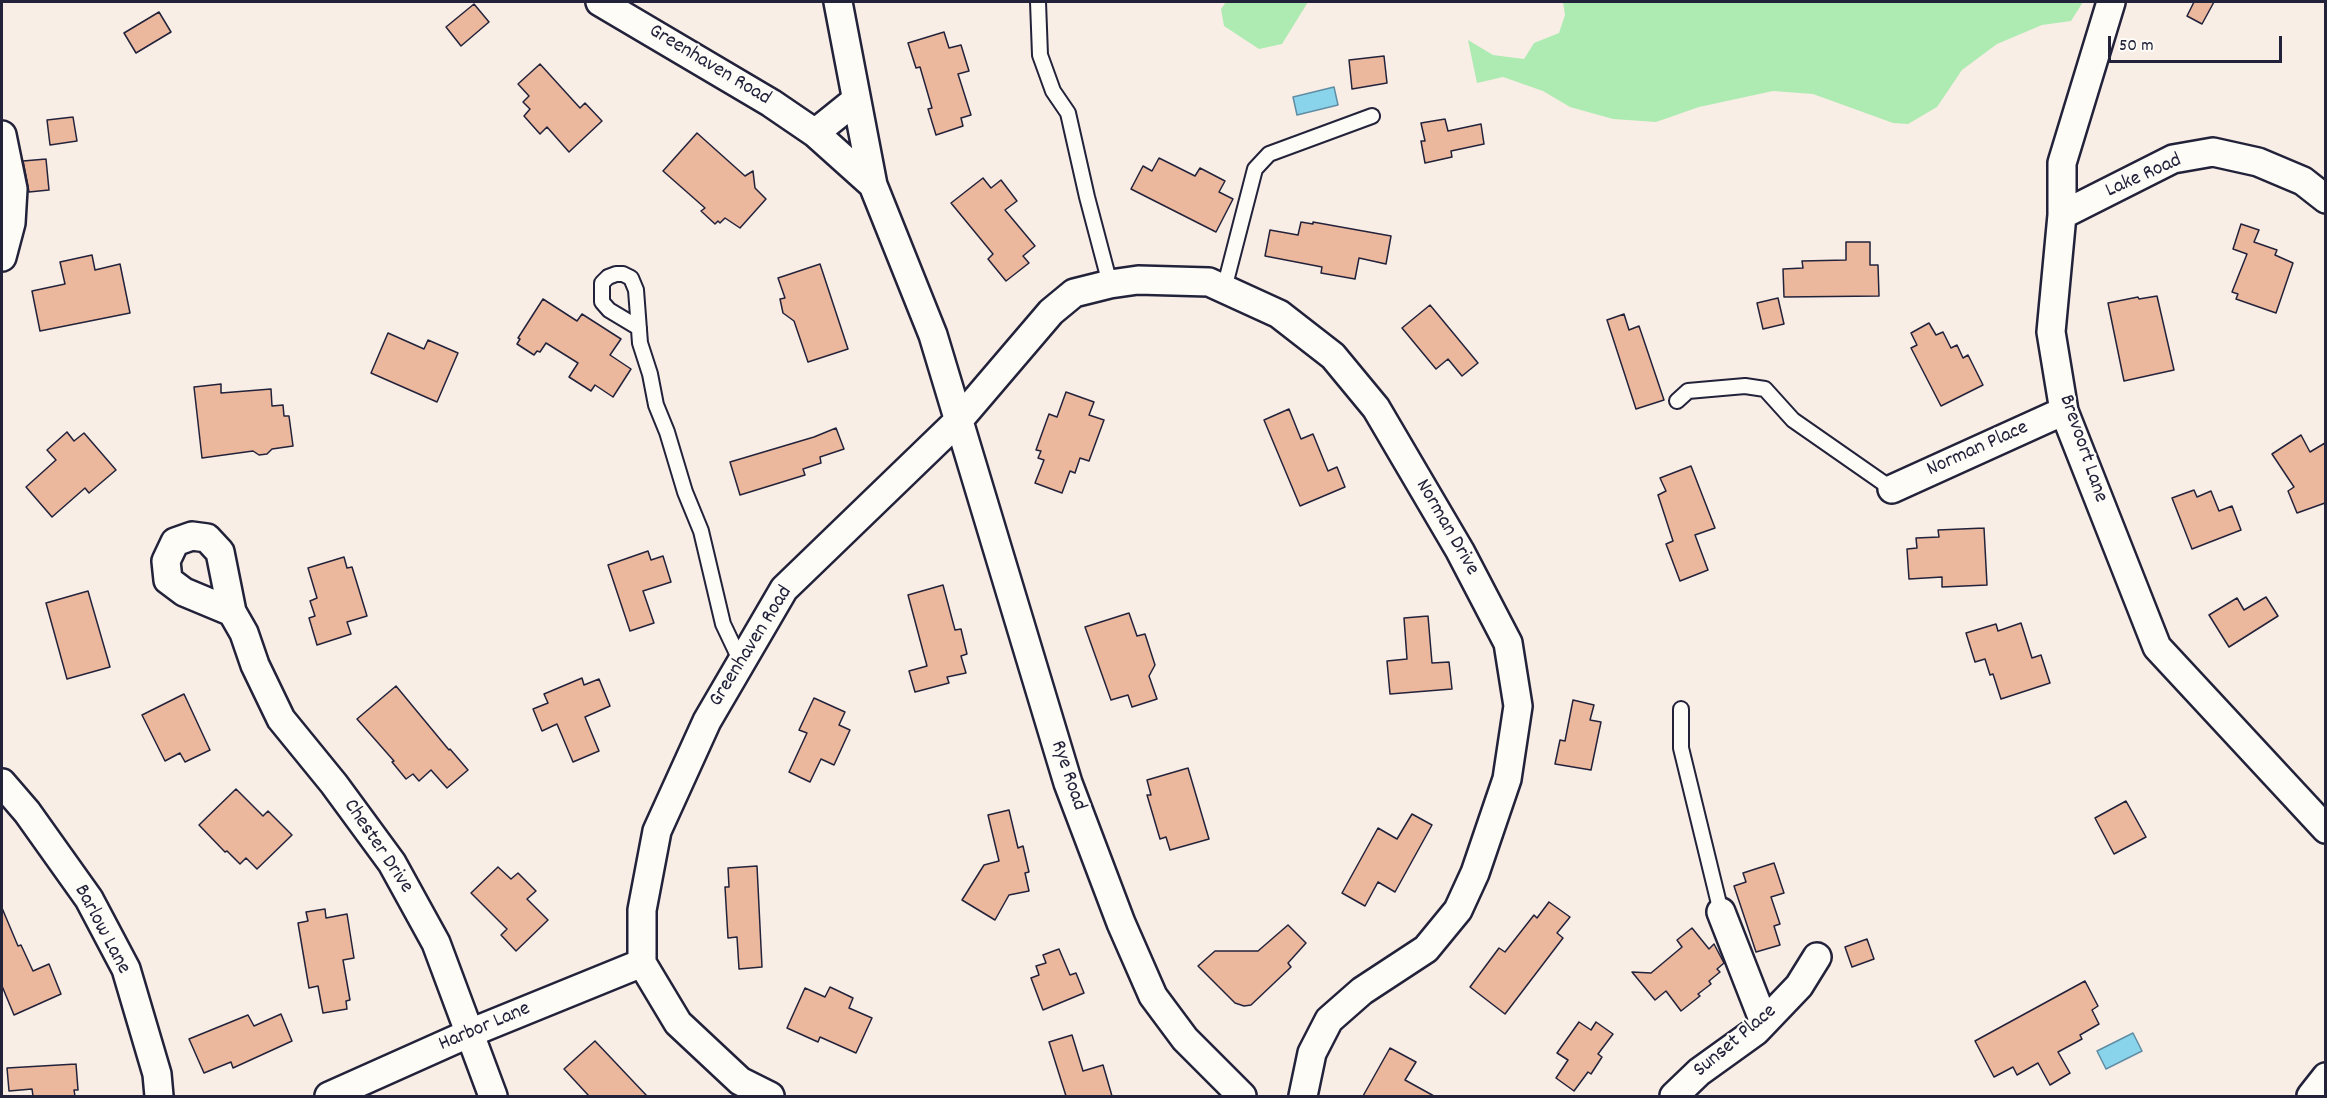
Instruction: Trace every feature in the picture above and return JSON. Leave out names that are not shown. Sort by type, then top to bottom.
[{"type":"street","name":"Greenhaven Road","points":[[600,2],[771,103],[815,134],[873,186],[933,335],[958,422],[784,589],[741,662],[707,721],[657,831],[642,910],[642,963]]},
{"type":"street","points":[[838,2],[846,109],[873,186]]},
{"type":"street","name":"Brevoort Lane","points":[[2111,2],[2062,163],[2062,215],[2051,332],[2064,411],[2157,647],[2323,823]]},
{"type":"street","points":[[815,134],[846,109]]},
{"type":"street","points":[[2,135],[14,189],[11,223],[2,257]]},
{"type":"street","name":"Lake Road","points":[[2062,215],[2174,159],[2213,152],[2258,162],[2303,181],[2325,200]]},
{"type":"street","name":"Norman Drive","points":[[958,422],[1051,312],[1074,293],[1138,280],[1209,282],[1279,314],[1333,356],[1376,408],[1460,551],[1508,643],[1518,706],[1506,779],[1475,873],[1458,910],[1426,949],[1362,992],[1329,1020],[1312,1053],[1303,1096]]},
{"type":"street","name":"Norman Place","points":[[1892,489],[2064,411]]},
{"type":"street","name":"Rye Road","points":[[958,422],[1068,783],[1121,923],[1153,996],[1185,1039],[1242,1096]]},
{"type":"street","name":"Chester Drive","points":[[232,612],[244,633],[255,665],[281,718],[334,784],[392,863],[436,943],[493,1096]]},
{"type":"street","name":"Barlow Lane","points":[[2,783],[27,812],[89,900],[126,969],[157,1074],[159,1096]]},
{"type":"street","points":[[1721,912],[1764,1022]]},
{"type":"street","name":"Sunset Place","points":[[1674,1096],[1699,1072],[1764,1022],[1799,986],[1817,957]]},
{"type":"street","points":[[642,963],[678,1023],[740,1081],[770,1096]]},
{"type":"street","name":"Harbor Lane","points":[[329,1096],[470,1033],[642,963]]},
{"type":"street","points":[[2311,1096],[2325,1077]]},
{"type":"lane","points":[[1038,2],[1040,55],[1053,91],[1068,112],[1086,197],[1110,284]]},
{"type":"lane","points":[[1224,289],[1255,169],[1269,154],[1372,116]]},
{"type":"lane","points":[[639,328],[640,344],[650,374],[656,405],[667,432],[685,492],[701,531],[723,624],[741,662]]},
{"type":"lane","points":[[1677,401],[1688,391],[1745,386],[1765,389],[1793,420],[1892,489]]},
{"type":"lane","points":[[1681,709],[1681,748],[1721,912]]},
{"type":"green space","points":[[1226,2],[1308,2],[1282,44],[1259,49],[1224,26],[1221,9]]},
{"type":"green space","points":[[1563,2],[2083,2],[2071,21],[2042,25],[1997,44],[1962,70],[1937,107],[1908,124],[1893,123],[1813,94],[1773,91],[1699,107],[1656,122],[1613,119],[1570,107],[1543,91],[1503,77],[1477,83],[1468,40],[1493,55],[1524,59],[1534,43],[1559,33],[1565,15]]},
{"type":"water","points":[[1334,87],[1338,105],[1297,115],[1293,97]]},
{"type":"water","points":[[2133,1033],[2142,1051],[2106,1069],[2097,1051]]},
{"type":"building","points":[[2194,2],[2214,2],[2202,24],[2187,16]]},
{"type":"building","points":[[474,4],[489,22],[461,46],[446,27]]},
{"type":"building","points":[[159,12],[171,32],[136,53],[124,33]]},
{"type":"building","points":[[944,32],[949,48],[961,45],[969,71],[958,74],[971,115],[961,118],[963,126],[936,135],[928,109],[932,108],[920,67],[916,68],[908,43]]},
{"type":"building","points":[[1384,56],[1387,83],[1352,89],[1349,60]]},
{"type":"building","points":[[540,64],[580,108],[585,103],[602,121],[569,152],[547,127],[540,134],[524,116],[530,109],[523,102],[529,96],[518,84]]},
{"type":"building","points":[[73,117],[77,141],[50,145],[47,120]]},
{"type":"building","points":[[1445,119],[1448,131],[1481,124],[1484,144],[1451,151],[1452,157],[1425,163],[1421,141],[1425,141],[1421,123]]},
{"type":"building","points":[[697,133],[745,176],[753,171],[755,188],[766,199],[740,228],[725,218],[715,224],[701,211],[705,208],[663,171]]},
{"type":"building","points":[[1159,158],[1195,176],[1200,168],[1225,181],[1219,192],[1233,199],[1216,232],[1131,189],[1143,166],[1152,171]]},
{"type":"building","points":[[46,159],[49,190],[29,192],[23,161]]},
{"type":"building","points":[[983,178],[991,188],[1001,180],[1017,201],[1005,210],[1035,246],[1023,256],[1029,263],[1006,281],[988,259],[993,254],[951,203]]},
{"type":"building","points":[[1301,222],[1313,224],[1313,222],[1391,236],[1386,264],[1359,258],[1355,279],[1321,273],[1322,267],[1265,256],[1270,230],[1298,235]]},
{"type":"building","points":[[2241,224],[2259,230],[2254,242],[2277,250],[2275,255],[2293,263],[2276,313],[2236,299],[2238,294],[2232,292],[2247,254],[2233,249]]},
{"type":"building","points":[[1846,242],[1870,242],[1870,265],[1878,265],[1879,296],[1784,297],[1783,269],[1803,268],[1802,261],[1846,260]]},
{"type":"building","points":[[92,255],[95,270],[120,264],[130,313],[40,331],[32,291],[65,284],[60,262]]},
{"type":"building","points":[[820,264],[848,349],[808,362],[794,321],[783,313],[780,299],[785,298],[778,278]]},
{"type":"building","points":[[2157,296],[2174,370],[2124,381],[2108,303]]},
{"type":"building","points":[[1778,298],[1784,324],[1763,329],[1757,303]]},
{"type":"building","points":[[543,299],[577,321],[582,314],[621,339],[610,355],[631,369],[613,397],[595,385],[591,391],[569,377],[578,363],[546,343],[540,352],[537,351],[534,355],[517,344],[520,339],[518,338]]},
{"type":"building","points":[[1430,305],[1478,363],[1462,376],[1448,359],[1436,369],[1402,328]]},
{"type":"building","points":[[1624,314],[1629,330],[1639,326],[1664,400],[1636,409],[1607,320]]},
{"type":"building","points":[[1929,323],[1936,335],[1943,332],[1951,348],[1957,345],[1963,358],[1968,355],[1983,385],[1941,406],[1911,348],[1917,345],[1911,333]]},
{"type":"building","points":[[388,333],[424,349],[428,340],[458,353],[437,402],[371,373]]},
{"type":"building","points":[[221,384],[221,393],[271,389],[272,406],[283,405],[284,416],[289,416],[293,446],[272,449],[267,454],[259,455],[253,451],[202,458],[194,387]]},
{"type":"building","points":[[1066,392],[1094,402],[1089,415],[1104,420],[1089,461],[1080,458],[1075,473],[1070,471],[1062,493],[1035,483],[1044,460],[1038,458],[1041,451],[1036,450],[1049,414],[1057,417]]},
{"type":"building","points":[[1289,409],[1301,439],[1313,434],[1328,471],[1337,467],[1345,487],[1300,506],[1264,420]]},
{"type":"building","points":[[836,428],[844,449],[820,457],[821,463],[803,469],[805,475],[740,495],[730,462],[814,437]]},
{"type":"building","points":[[67,432],[74,441],[84,433],[116,470],[89,493],[85,488],[52,517],[26,487],[56,460],[47,450]]},
{"type":"building","points":[[2301,435],[2310,452],[2325,443],[2325,503],[2297,513],[2288,491],[2294,487],[2272,454]]},
{"type":"building","points":[[1691,466],[1715,528],[1695,535],[1708,570],[1680,581],[1666,544],[1673,541],[1658,495],[1666,491],[1660,478]]},
{"type":"building","points":[[2194,490],[2197,497],[2211,491],[2219,511],[2232,506],[2241,530],[2192,549],[2172,498]]},
{"type":"building","points":[[1984,528],[1987,585],[1942,587],[1942,577],[1909,579],[1907,549],[1917,548],[1916,538],[1939,537],[1938,530]]},
{"type":"building","points":[[648,551],[651,560],[663,556],[671,582],[643,591],[654,623],[630,631],[608,565]]},
{"type":"building","points":[[344,557],[347,568],[352,567],[367,616],[347,622],[351,634],[317,645],[309,618],[315,616],[310,601],[317,598],[308,568]]},
{"type":"building","points":[[943,585],[955,630],[961,629],[967,654],[961,656],[966,673],[947,677],[949,683],[915,692],[909,671],[927,666],[908,595]]},
{"type":"building","points":[[88,591],[110,667],[67,679],[46,603]]},
{"type":"building","points":[[2266,597],[2278,616],[2229,647],[2209,615],[2237,598],[2244,610]]},
{"type":"building","points":[[1129,613],[1137,636],[1145,634],[1155,665],[1149,676],[1157,699],[1132,707],[1128,695],[1111,700],[1085,627]]},
{"type":"building","points":[[1428,616],[1432,663],[1449,662],[1452,689],[1390,694],[1387,661],[1407,659],[1404,618]]},
{"type":"building","points":[[2021,623],[2032,658],[2041,655],[2050,683],[2001,699],[1993,674],[1990,675],[1985,659],[1975,662],[1966,633],[1996,624],[1998,631]]},
{"type":"building","points":[[582,678],[584,685],[599,679],[610,706],[585,717],[599,751],[573,762],[557,724],[542,731],[533,709],[548,703],[544,694]]},
{"type":"building","points":[[396,686],[468,770],[447,788],[431,770],[419,781],[413,774],[406,779],[392,762],[394,761],[357,719]]},
{"type":"building","points":[[184,694],[210,750],[185,762],[180,753],[165,761],[142,715]]},
{"type":"building","points":[[814,698],[845,712],[839,725],[850,730],[834,765],[821,759],[810,782],[789,772],[807,733],[799,730]]},
{"type":"building","points":[[1573,700],[1594,705],[1590,720],[1601,722],[1591,770],[1555,764],[1560,740],[1565,741]]},
{"type":"building","points":[[1188,768],[1209,839],[1170,850],[1166,837],[1160,839],[1147,795],[1151,795],[1147,780]]},
{"type":"building","points":[[236,789],[263,816],[268,811],[292,835],[257,869],[246,858],[240,864],[199,825]]},
{"type":"building","points":[[2126,801],[2146,837],[2114,854],[2095,818]]},
{"type":"building","points":[[1009,810],[1018,848],[1023,846],[1029,872],[1025,873],[1029,891],[1009,895],[995,920],[962,900],[984,865],[999,861],[988,815]]},
{"type":"building","points":[[1412,814],[1432,825],[1395,892],[1378,882],[1365,906],[1342,893],[1378,828],[1397,839]]},
{"type":"building","points":[[1774,863],[1784,893],[1771,897],[1780,924],[1774,926],[1780,945],[1756,952],[1734,886],[1746,882],[1743,873]]},
{"type":"building","points":[[757,866],[762,967],[739,969],[737,937],[728,938],[725,887],[729,887],[728,868]]},
{"type":"building","points":[[498,867],[511,879],[518,873],[536,891],[527,899],[548,920],[516,951],[501,935],[507,929],[471,893]]},
{"type":"building","points":[[1549,902],[1570,917],[1557,933],[1563,938],[1505,1014],[1470,987],[1499,948],[1505,952],[1534,915],[1537,918]]},
{"type":"building","points":[[2,908],[18,946],[21,945],[33,971],[49,964],[61,994],[14,1015],[2,986]]},
{"type":"building","points":[[325,909],[326,918],[347,914],[354,958],[343,960],[350,1000],[346,1001],[347,1009],[323,1013],[318,986],[309,988],[298,923],[308,921],[306,912]]},
{"type":"building","points":[[1288,925],[1306,943],[1288,963],[1291,967],[1251,1005],[1244,1006],[1235,1003],[1198,966],[1215,951],[1258,951]]},
{"type":"building","points":[[1692,928],[1709,949],[1714,944],[1724,963],[1717,969],[1720,972],[1709,981],[1711,984],[1681,1011],[1666,991],[1655,1000],[1632,972],[1651,973],[1682,947],[1677,940]]},
{"type":"building","points":[[1867,939],[1874,959],[1852,967],[1845,947]]},
{"type":"building","points":[[1059,949],[1070,975],[1076,973],[1084,993],[1043,1010],[1031,978],[1039,975],[1036,966],[1046,963],[1043,955]]},
{"type":"building","points":[[2085,981],[2098,1006],[2092,1010],[2099,1024],[2080,1035],[2082,1039],[2058,1052],[2070,1073],[2050,1085],[2038,1063],[2017,1075],[2013,1067],[1994,1077],[1975,1041]]},
{"type":"building","points":[[830,987],[853,998],[849,1008],[872,1018],[856,1053],[820,1037],[818,1042],[787,1028],[805,988],[825,997]]},
{"type":"building","points":[[281,1014],[292,1041],[233,1068],[231,1062],[204,1073],[189,1039],[248,1015],[254,1026]]},
{"type":"building","points":[[1579,1022],[1591,1030],[1596,1022],[1613,1034],[1598,1054],[1602,1057],[1591,1074],[1588,1072],[1574,1091],[1556,1078],[1568,1060],[1557,1053]]},
{"type":"building","points":[[1072,1035],[1083,1071],[1103,1065],[1112,1096],[1066,1096],[1049,1042]]},
{"type":"building","points":[[595,1041],[647,1096],[589,1096],[564,1069]]},
{"type":"building","points":[[1390,1048],[1416,1062],[1405,1080],[1434,1096],[1363,1096]]},
{"type":"building","points":[[76,1064],[78,1090],[74,1090],[75,1096],[33,1096],[32,1089],[9,1091],[7,1068]]}]
